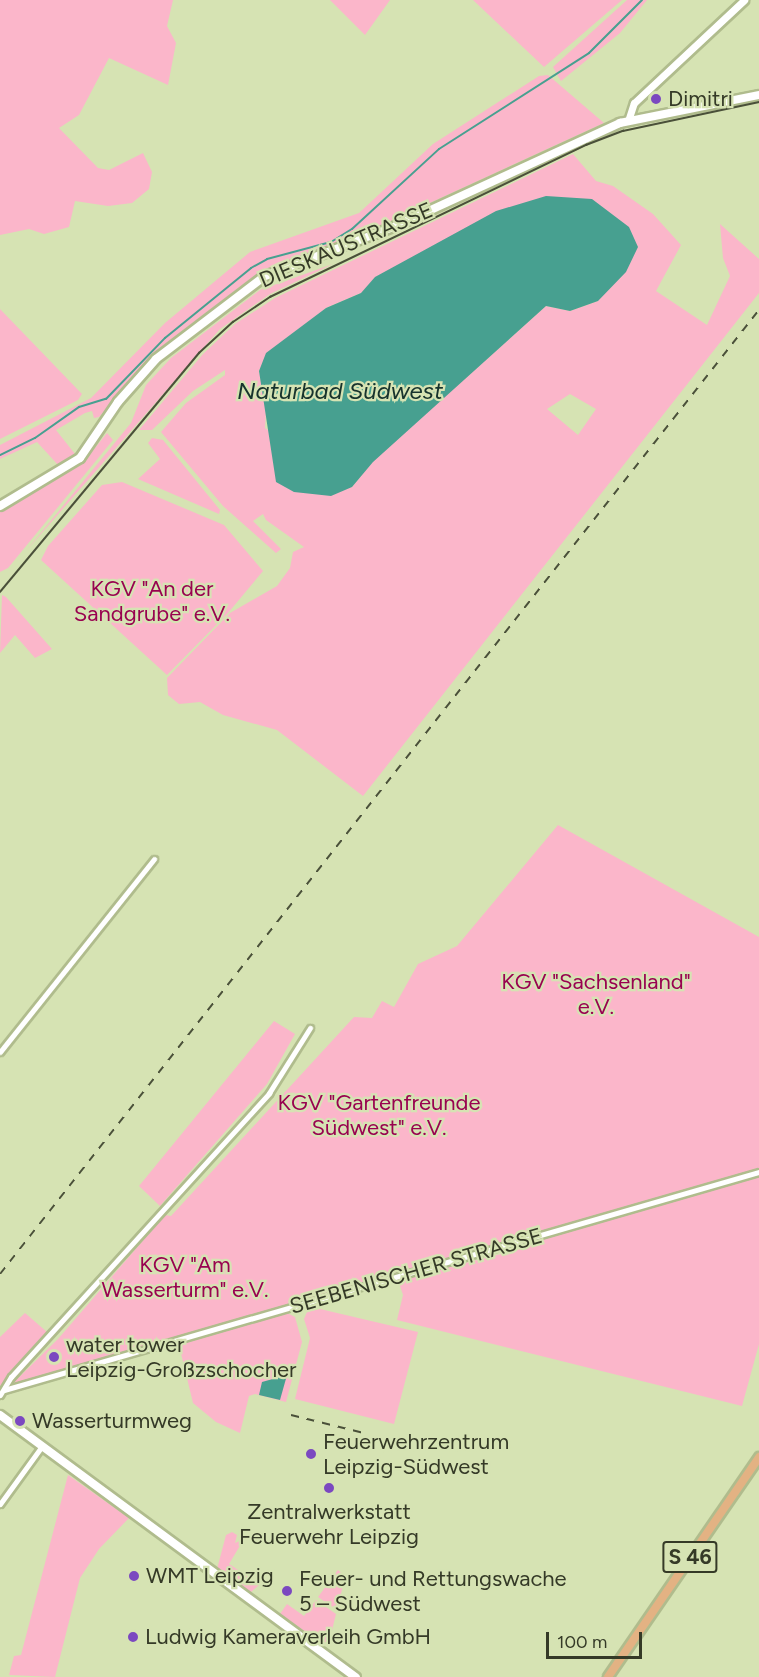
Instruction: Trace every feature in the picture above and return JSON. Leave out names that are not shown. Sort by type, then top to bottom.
[{"type":"main road","name":"DIESKAUSTRASSE","points":[[0,506],[80,458],[150,365],[249,285],[396,226],[628,120],[759,95]]},
{"type":"main road","points":[[0,1416],[356,1677]]},
{"type":"main road","name":"S 46","points":[[608,1677],[759,1456]]},
{"type":"street","points":[[628,120],[634,103],[744,0]]},
{"type":"street","points":[[0,1052],[154,858]]},
{"type":"street","points":[[2,1392],[269,1093],[310,1028]]},
{"type":"street","name":"SEEBENISCHER STRASSE","points":[[2,1392],[759,1172]]},
{"type":"street","points":[[0,1504],[42,1446]]},
{"type":"green space","points":[[0,0],[173,0],[167,26],[176,43],[168,85],[109,58],[79,115],[59,128],[98,168],[109,170],[143,153],[152,172],[149,189],[132,203],[108,206],[75,201],[69,227],[44,234],[29,229],[0,235]]},
{"type":"green space","points":[[330,0],[390,0],[365,35]]},
{"type":"green space","points":[[473,0],[622,0],[544,67]]},
{"type":"green space","points":[[627,0],[647,0],[620,33],[561,81],[553,67]]},
{"type":"green space","points":[[548,75],[604,123],[325,251],[263,272],[165,344],[99,417],[94,418],[92,411],[85,413],[56,430],[75,454],[59,466],[37,442],[0,459],[0,445],[91,398],[165,323],[250,252],[359,213],[433,144],[539,76]]},
{"type":"green space","points":[[573,154],[596,181],[613,186],[653,214],[681,245],[656,291],[707,325],[730,276],[723,258],[720,224],[759,259],[759,293],[363,796],[277,730],[223,715],[200,702],[179,704],[168,695],[167,678],[230,613],[277,586],[290,568],[293,552],[304,547],[266,520],[263,514],[253,521],[281,549],[276,553],[223,506],[161,432],[186,403],[225,375],[225,370],[193,391],[152,430],[139,430],[203,354],[235,324],[275,298]],"holes":[[[361,293],[598,301],[570,311],[546,306],[372,462],[352,487],[265,428],[266,411],[259,370],[326,308]],[[570,394],[596,409],[578,435],[547,409]]]},
{"type":"green space","points":[[333,264],[270,294],[220,329],[26,551],[131,423],[146,385],[171,358],[260,290]]},
{"type":"green space","points":[[0,309],[82,394],[78,400],[0,439]]},
{"type":"green space","points":[[107,433],[113,440],[8,568],[0,572],[0,512],[83,463]]},
{"type":"green space","points":[[152,438],[163,440],[220,510],[219,514],[138,479],[160,459],[148,443]]},
{"type":"green space","name":"KGV \"An der Sandgrube\" e.V.","points":[[122,482],[224,525],[263,571],[228,613],[167,675],[41,560],[48,546],[102,485]]},
{"type":"green space","points":[[2,595],[52,649],[35,658],[15,635],[0,653]]},
{"type":"green space","points":[[558,825],[759,937],[759,1344],[742,1406],[397,1320],[403,1295],[398,1280],[529,1247],[526,1235],[11,1385],[58,1339],[165,1215],[171,1216],[354,1017],[372,1018],[382,1001],[394,1007],[418,964],[457,946]]},
{"type":"green space","name":"KGV \"Am Wasserturm\" e.V.","points":[[274,1021],[295,1034],[267,1084],[160,1206],[139,1186]]},
{"type":"green space","points":[[320,1309],[418,1332],[394,1424],[295,1399],[310,1338],[304,1319],[307,1312]]},
{"type":"green space","points":[[25,1313],[47,1332],[0,1386],[0,1337]]},
{"type":"green space","points":[[287,1313],[295,1317],[302,1342],[286,1402],[255,1394],[249,1396],[240,1433],[216,1422],[193,1403],[179,1345]]},
{"type":"green space","points":[[68,1475],[129,1518],[99,1549],[80,1578],[55,1677],[9,1675],[14,1656],[21,1655]]},
{"type":"green space","points":[[232,1532],[237,1535],[235,1543],[244,1539],[229,1564],[260,1584],[250,1593],[217,1569],[226,1535]]},
{"type":"green space","points":[[338,1570],[345,1577],[337,1610],[318,1597]]},
{"type":"green space","points":[[316,1600],[336,1614],[330,1638],[323,1644],[280,1614],[287,1604],[304,1616]]},
{"type":"water","name":"Naturbad Südwest","points":[[546,196],[592,199],[629,227],[638,247],[626,272],[598,301],[570,311],[546,306],[373,462],[352,487],[331,496],[294,492],[276,482],[259,371],[266,353],[326,308],[361,293],[375,277],[496,211]]},
{"type":"water","points":[[287,1375],[280,1400],[259,1395],[262,1382]]},
{"type":"waterway","points":[[0,455],[35,438],[79,407],[106,399],[165,338],[251,268],[267,259],[331,242],[352,229],[439,149],[589,53],[642,0]]},
{"type":"tram line","points":[[0,592],[199,353],[233,322],[270,297],[586,145],[623,131],[759,102]]},
{"type":"railway","points":[[0,1274],[759,310]]},
{"type":"railway","points":[[291,1415],[364,1433]]},
{"type":"place","name":"Dimitri","points":[[656,99]]},
{"type":"place","name":"water tower Leipzig-Großzschocher","points":[[54,1357]]},
{"type":"place","name":"Wasserturmweg","points":[[20,1421]]},
{"type":"place","name":"Feuerwehrzentrum Leipzig-Südwest","points":[[311,1454]]},
{"type":"place","name":"Zentralwerkstatt Feuerwehr Leipzig","points":[[329,1488]]},
{"type":"place","name":"WMT Leipzig","points":[[134,1576]]},
{"type":"place","name":"Feuer- und Rettungswache 5 – Südwest","points":[[287,1591]]},
{"type":"place","name":"Ludwig Kameraverleih GmbH","points":[[133,1637]]},
{"type":"park label","name":"KGV \"Sachsenland\" e.V.","points":[[596,994]]},
{"type":"park label","name":"KGV \"Gartenfreunde Südwest\" e.V.","points":[[379,1114]]}]
